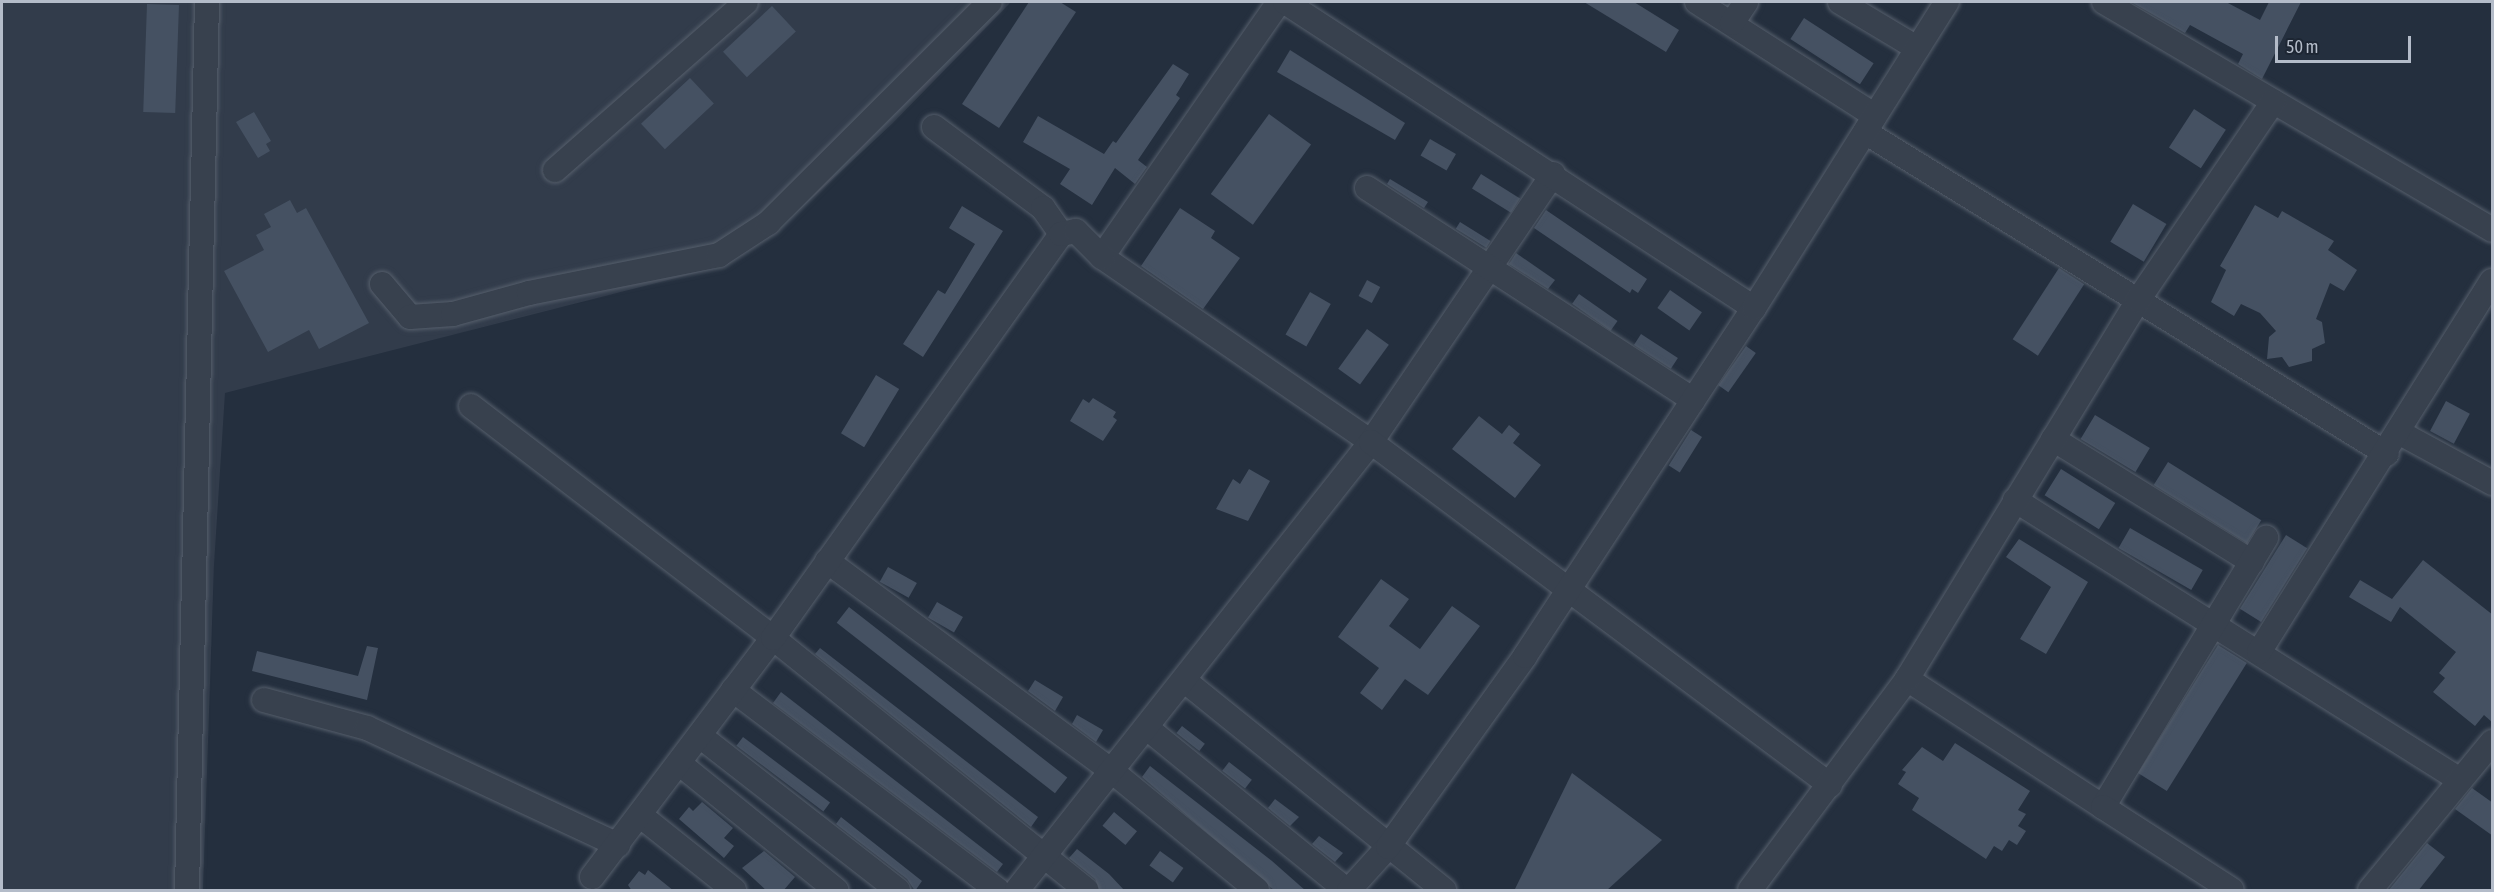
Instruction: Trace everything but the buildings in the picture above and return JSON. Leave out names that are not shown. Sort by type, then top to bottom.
[{"type":"street","points":[[187,891],[207,2]]},
{"type":"street","points":[[555,170],[746,2]]},
{"type":"street","points":[[382,284],[410,317],[453,314],[529,293],[719,255],[768,223],[990,2]]},
{"type":"street","points":[[1102,256],[1279,2]]},
{"type":"street","points":[[1285,2],[1553,174],[1754,308]]},
{"type":"street","points":[[1697,2],[1732,23],[1870,124],[2138,300],[2387,454]]},
{"type":"street","points":[[1732,23],[1746,2]]},
{"type":"street","points":[[1840,2],[1917,48]]},
{"type":"street","points":[[1147,728],[1348,891],[1388,846],[1525,656],[1567,588],[1754,308],[1947,2]]},
{"type":"street","points":[[2104,2],[2493,230]]},
{"type":"street","points":[[1750,891],[1907,679],[2138,300],[2273,102]]},
{"type":"street","points":[[934,126],[1043,208],[1061,234]]},
{"type":"street","points":[[1017,891],[1185,681],[1371,442],[1553,174]]},
{"type":"street","points":[[1367,188],[1693,400]]},
{"type":"street","points":[[592,877],[641,816],[732,690],[773,638],[1061,234],[1077,231],[1102,256],[1371,442],[1830,785]]},
{"type":"street","points":[[2259,652],[2387,454],[2493,281]]},
{"type":"street","points":[[471,406],[773,638],[1086,891]]},
{"type":"street","points":[[2400,433],[2493,483]]},
{"type":"street","points":[[2053,439],[2252,562]]},
{"type":"street","points":[[2016,500],[2460,780]]},
{"type":"street","points":[[2103,807],[2266,538]]},
{"type":"street","points":[[827,561],[1113,772],[1257,891]]},
{"type":"street","points":[[1907,679],[2232,891]]},
{"type":"street","points":[[1185,681],[1444,891]]},
{"type":"street","points":[[732,690],[997,891]]},
{"type":"street","points":[[264,700],[367,728],[618,845]]},
{"type":"street","points":[[700,736],[898,891]]},
{"type":"street","points":[[2370,891],[2493,742]]},
{"type":"street","points":[[680,764],[836,891]]},
{"type":"street","points":[[641,816],[734,891]]},
{"type":"shaded area","points":[[2,2],[1011,2],[892,124],[780,228],[719,267],[225,393],[214,565],[203,890],[2,890]]}]
